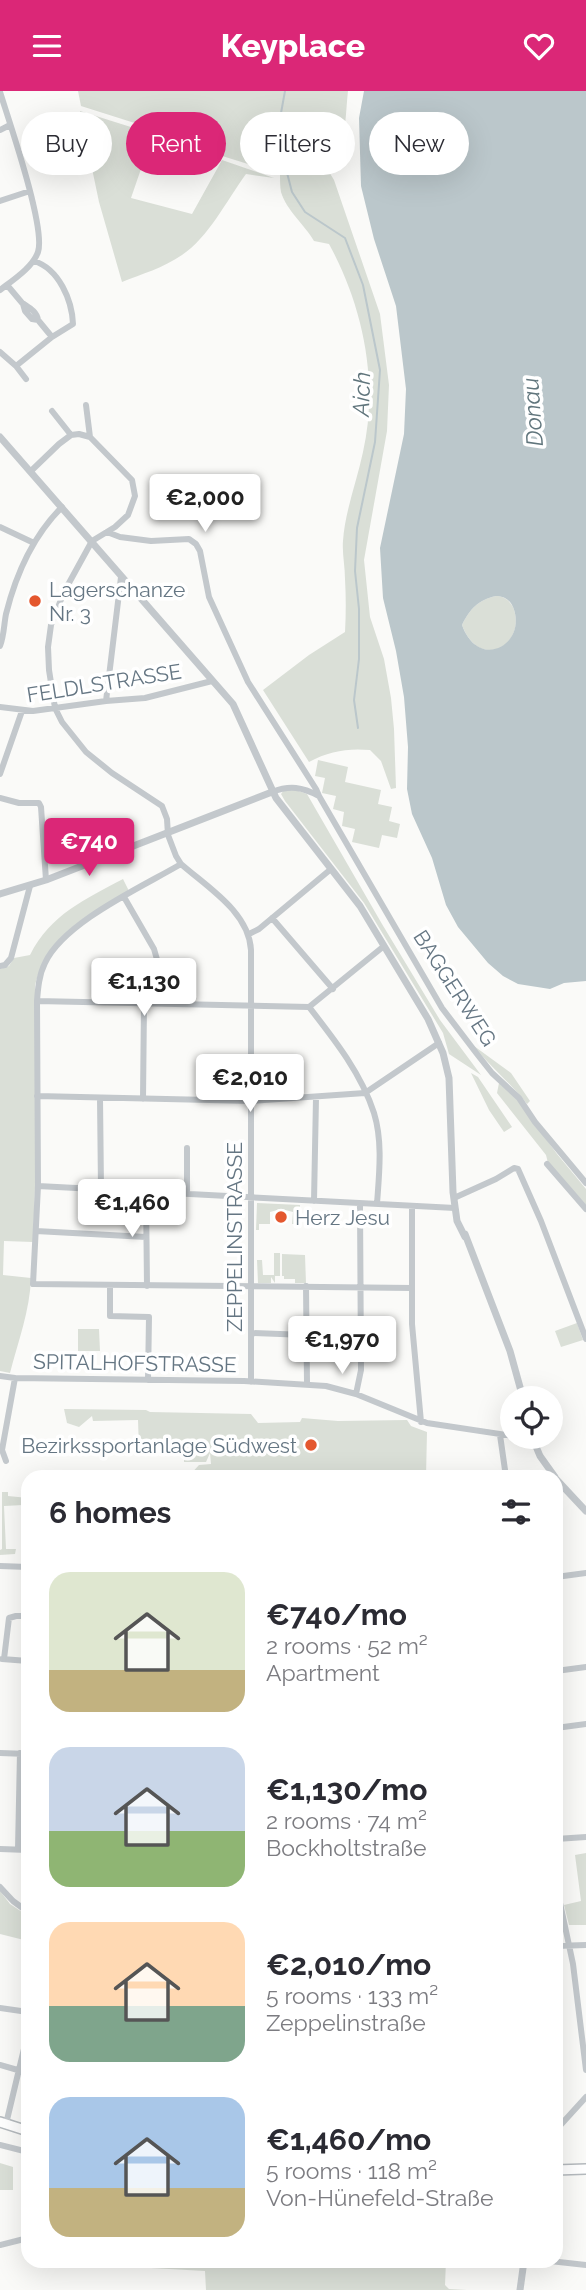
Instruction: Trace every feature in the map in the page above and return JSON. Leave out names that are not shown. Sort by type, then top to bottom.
[{"type":"main road","points":[[3,2123],[21,2129]]},
{"type":"main road","points":[[563,2170],[586,2169]]},
{"type":"street","points":[[0,92],[30,191],[40,236],[34,261],[0,290]]},
{"type":"street","points":[[0,129],[10,125]]},
{"type":"street","points":[[0,201],[30,191]]},
{"type":"street","points":[[16,366],[74,322],[61,285],[52,271],[34,261]]},
{"type":"street","points":[[7,285],[23,304],[24,311],[32,319],[38,320],[52,337]]},
{"type":"street","points":[[0,350],[26,379]]},
{"type":"street","points":[[86,405],[90,436],[132,480],[133,505],[128,515],[92,541],[64,592],[51,625],[47,647],[55,708],[62,722],[86,752],[112,773],[158,801],[165,813],[168,831],[181,864],[237,915],[249,935],[331,869]]},
{"type":"street","points":[[52,411],[71,435]]},
{"type":"street","points":[[31,471],[71,435],[90,436]]},
{"type":"street","points":[[0,437],[233,704],[272,792],[360,906],[428,1019],[447,1065],[457,1224],[465,1237],[510,1351],[520,1386]]},
{"type":"street","points":[[0,646],[14,587],[34,543],[62,507]]},
{"type":"street","points":[[0,527],[34,543]]},
{"type":"street","name":"BAGGERWEG","points":[[107,532],[120,537],[150,541],[189,539],[196,544],[200,551],[209,597],[248,682],[316,789],[442,1008],[492,1073],[519,1098],[586,1183]]},
{"type":"street","points":[[106,701],[121,577]]},
{"type":"street","name":"FELDLSTRASSE","points":[[0,774],[22,711],[145,698],[212,681]]},
{"type":"street","points":[[0,707],[22,711]]},
{"type":"street","points":[[0,894],[46,880],[272,792],[293,786],[319,796]]},
{"type":"street","points":[[0,798],[19,803],[39,803],[46,880]]},
{"type":"street","points":[[181,864],[86,920],[60,941],[45,962],[38,985],[37,1000],[38,1186],[33,1284],[412,1288]]},
{"type":"street","points":[[0,966],[5,965],[11,958],[30,885]]},
{"type":"street","points":[[124,897],[154,949],[158,963],[158,1003]]},
{"type":"street","points":[[272,918],[333,989]]},
{"type":"street","name":"ZEPPELINSTRASSE","points":[[249,935],[252,1101],[251,1382]]},
{"type":"street","points":[[37,1000],[309,1007],[384,946]]},
{"type":"street","points":[[144,1004],[144,1099]]},
{"type":"street","points":[[309,1007],[356,1073],[374,1113],[378,1133],[377,1205]]},
{"type":"street","points":[[37,1096],[252,1101],[365,1093],[439,1044]]},
{"type":"street","points":[[314,1201],[316,1097]]},
{"type":"street","points":[[100,1098],[101,1189]]},
{"type":"street","points":[[187,1148],[187,1194]]},
{"type":"street","points":[[547,1164],[586,1209]]},
{"type":"street","points":[[454,1198],[518,1169],[586,1339]]},
{"type":"street","points":[[38,1186],[455,1208]]},
{"type":"street","points":[[146,1193],[147,1286]]},
{"type":"street","points":[[356,1394],[361,1370],[360,1204]]},
{"type":"street","points":[[412,1206],[412,1324],[421,1422]]},
{"type":"street","points":[[36,1231],[146,1237]]},
{"type":"street","points":[[110,1285],[110,1316],[149,1317],[148,1380]]},
{"type":"street","points":[[306,1286],[307,1384]]},
{"type":"street","points":[[252,1333],[306,1335]]},
{"type":"street","name":"SPITALHOFSTRASSE","points":[[0,1376],[326,1385],[356,1394],[421,1422],[500,1435]]},
{"type":"street","points":[[6,1461],[2,1450],[15,1378]]},
{"type":"street","points":[[502,1449],[505,1470]]},
{"type":"street","points":[[536,1449],[550,1470]]},
{"type":"street","points":[[563,1486],[586,1511]]},
{"type":"street","points":[[0,1566],[21,1567]]},
{"type":"street","points":[[563,1576],[586,1573]]},
{"type":"street","points":[[0,1616],[21,1616]]},
{"type":"street","points":[[9,1618],[2,1659],[21,1660]]},
{"type":"street","points":[[563,1670],[586,1667]]},
{"type":"street","points":[[563,1727],[586,1724]]},
{"type":"street","points":[[0,1753],[21,1753]]},
{"type":"street","points":[[18,1849],[21,1801]]},
{"type":"street","points":[[563,1839],[586,1837]]},
{"type":"street","points":[[0,1849],[21,1849]]},
{"type":"street","points":[[0,1888],[21,1907]]},
{"type":"street","points":[[563,1914],[570,1945],[586,2070]]},
{"type":"street","points":[[563,1946],[586,1945]]},
{"type":"street","points":[[0,2008],[21,2011]]},
{"type":"street","points":[[3,2123],[21,2059]]},
{"type":"street","points":[[0,2065],[21,2071]]},
{"type":"street","points":[[563,2122],[586,2097]]},
{"type":"street","points":[[0,2145],[21,2150]]},
{"type":"street","points":[[0,2245],[21,2240]]},
{"type":"street","points":[[563,2262],[586,2265]]},
{"type":"street","points":[[520,2290],[523,2268]]},
{"type":"shaded area","points":[[78,91],[348,91],[346,112],[240,112],[240,162],[226,157],[226,112],[126,112],[126,120],[112,116],[112,112],[100,112],[81,106]]},
{"type":"shaded area","points":[[112,121],[126,125],[126,175],[139,175],[131,198],[192,214],[214,175],[226,175],[226,161],[240,166],[240,175],[245,175],[209,229],[191,248],[167,264],[122,282],[93,175],[112,175]]},
{"type":"shaded area","points":[[280,175],[331,175],[380,314],[389,385],[387,431],[364,560],[370,617],[384,659],[391,698],[396,788],[391,789],[381,761],[370,750],[339,751],[309,762],[263,690],[345,632],[344,530],[368,426],[369,399],[365,345],[351,293],[341,268],[329,244],[314,241],[287,205],[281,192]]},
{"type":"shaded area","points":[[496,596],[504,598],[513,607],[516,620],[514,632],[500,648],[480,648],[470,640],[462,625],[475,606]]},
{"type":"shaded area","points":[[318,760],[348,767],[345,782],[381,790],[378,804],[392,807],[389,821],[400,824],[397,838],[382,835],[379,848],[352,842],[355,829],[342,826],[344,812],[333,809],[336,796],[322,793],[325,778],[315,776]]},
{"type":"shaded area","points":[[293,789],[307,794],[440,1020],[481,1075],[449,1054],[443,1033],[364,903],[281,794],[284,790]]},
{"type":"shaded area","points":[[123,879],[129,891],[71,928],[60,939],[41,967],[35,985],[33,1242],[4,1241],[3,1275],[31,1278],[30,1290],[10,1373],[0,1371],[0,969],[9,966],[14,958],[30,955],[48,929],[70,909]]},
{"type":"shaded area","points":[[474,1046],[511,1073],[530,1101],[527,1104],[487,1061]]},
{"type":"shaded area","points":[[471,1073],[478,1077],[512,1127],[504,1132],[489,1110]]},
{"type":"shaded area","points":[[499,1083],[517,1099],[586,1189],[586,1205],[548,1163],[546,1155],[497,1093]]},
{"type":"shaded area","points":[[257,1203],[300,1205],[300,1224],[292,1224],[293,1212],[281,1209],[270,1212],[270,1224],[259,1224],[259,1230],[256,1230]]},
{"type":"shaded area","points":[[274,1253],[280,1253],[280,1276],[275,1276],[275,1283],[271,1277],[271,1283],[258,1283],[257,1260],[262,1260],[263,1275],[274,1275]]},
{"type":"shaded area","points":[[282,1254],[305,1255],[306,1283],[284,1279]]},
{"type":"shaded area","points":[[577,1323],[583,1340],[561,1347],[555,1331]]},
{"type":"shaded area","points":[[78,1329],[99,1329],[100,1351],[78,1351]]},
{"type":"shaded area","name":"Bezirkssportanlage Südwest","points":[[64,1409],[251,1414],[258,1423],[300,1422],[302,1418],[338,1421],[407,1420],[411,1426],[427,1432],[426,1470],[194,1470],[199,1465],[211,1464],[210,1453],[206,1462],[184,1462],[184,1449],[139,1449],[138,1420],[93,1421],[92,1416],[79,1427],[67,1423]]},
{"type":"shaded area","points":[[2,1492],[8,1492],[8,1496],[21,1497],[21,1505],[4,1506],[6,1549],[16,1549],[15,1554],[0,1555]]},
{"type":"shaded area","points":[[586,1853],[586,1925],[569,1925],[564,1905],[581,1901],[575,1855]]},
{"type":"shaded area","points":[[0,1891],[10,1904],[21,1911],[21,1939],[0,1934]]},
{"type":"shaded area","points":[[0,2163],[13,2167],[13,2190],[0,2190]]},
{"type":"shaded area","points":[[151,2268],[446,2268],[445,2285],[449,2289],[467,2290],[206,2290],[205,2271]]},
{"type":"water","name":"Donau","points":[[364,91],[586,91],[586,981],[564,983],[550,989],[518,984],[488,963],[458,927],[446,905],[432,858],[412,814],[407,789],[408,747],[404,697],[383,598],[380,548],[404,434],[406,389],[396,306],[374,239],[361,186],[359,118]],"holes":[[[496,596],[506,599],[513,607],[516,620],[514,632],[500,648],[490,650],[479,647],[470,639],[462,625],[479,603]]]},
{"type":"waterway","name":"Aich","points":[[285,91],[281,113],[282,141],[292,192],[305,212],[345,238],[363,285],[380,370],[375,442],[357,528],[355,571],[359,609],[359,659],[354,700],[358,728]]},
{"type":"place","name":"Lagerschanze Nr. 3","points":[[35,601]]},
{"type":"place","name":"Herz Jesu","points":[[281,1217]]},
{"type":"place","name":"Bezirkssportanlage Südwest","points":[[311,1445]]}]
